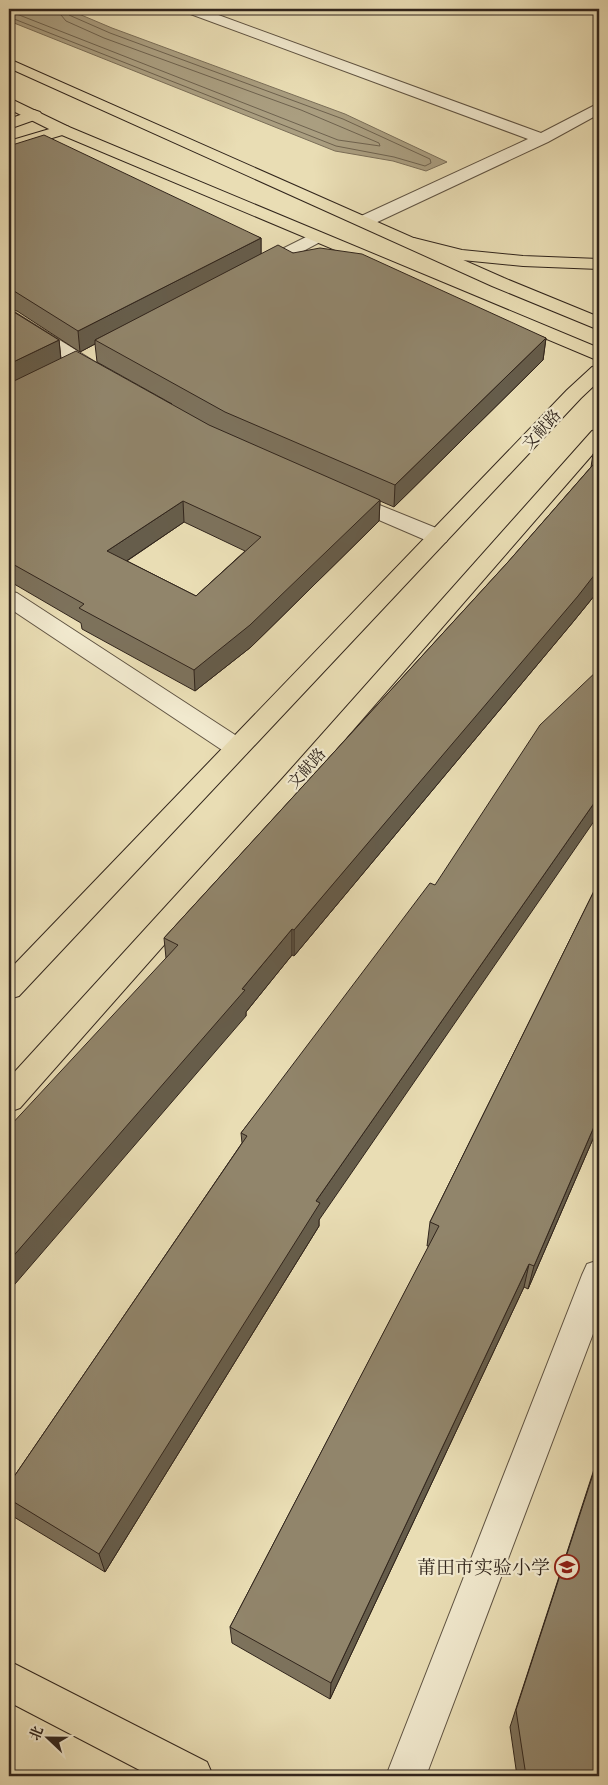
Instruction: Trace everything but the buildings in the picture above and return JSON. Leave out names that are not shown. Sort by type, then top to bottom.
[{"type":"main road","points":[[9,63],[599,324]]},
{"type":"main road","points":[[9,103],[64,130],[599,355]]},
{"type":"main road","points":[[9,124],[34,115]]},
{"type":"main road","points":[[9,146],[64,130]]},
{"type":"main road","points":[[414,243],[462,255],[523,261],[599,264]]},
{"type":"main road","name":"文献路","points":[[9,988],[574,394],[599,371]]},
{"type":"main road","name":"文献路","points":[[9,1099],[292,784],[599,435]]},
{"type":"main road","points":[[9,1682],[192,1776]]},
{"type":"street","points":[[190,9],[542,139]]},
{"type":"street","points":[[366,221],[542,139],[599,108]]},
{"type":"street","points":[[246,274],[316,237]]},
{"type":"street","points":[[9,317],[119,384]]},
{"type":"street","points":[[328,490],[438,537]]},
{"type":"street","points":[[9,598],[237,748]]},
{"type":"street","points":[[406,1776],[599,1274]]},
{"type":"water","points":[[9,9],[67,9],[112,28],[345,114],[447,162],[426,171],[393,161],[335,151],[9,21]]},
{"type":"place","name":"莆田市实验小学","points":[[567,1567]]}]
